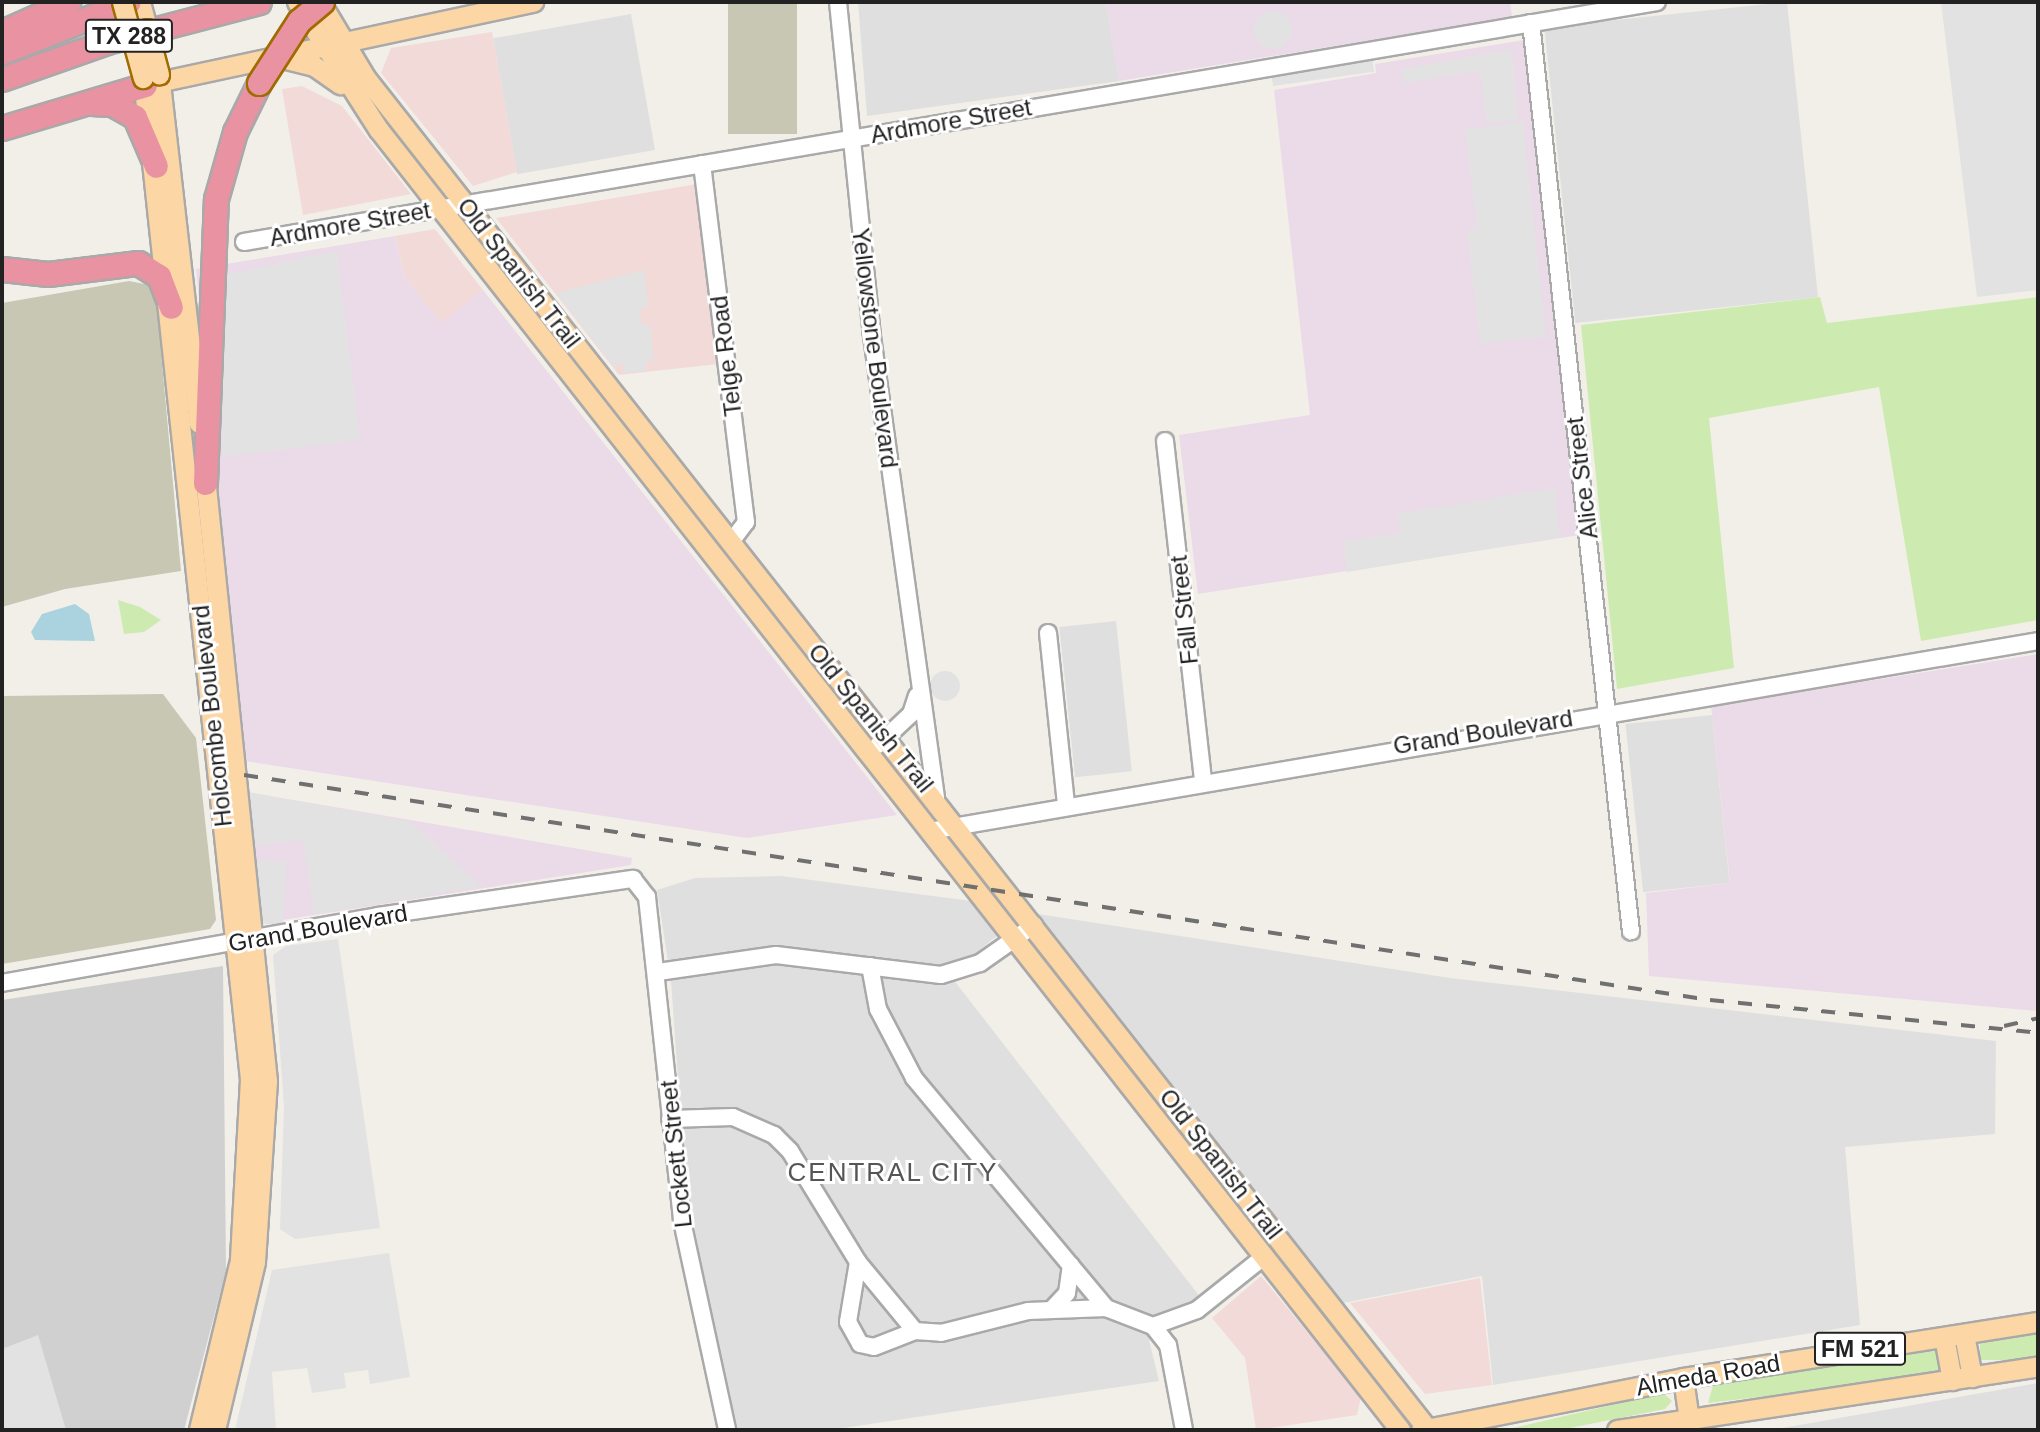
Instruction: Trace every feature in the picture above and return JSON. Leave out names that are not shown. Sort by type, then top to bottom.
[{"type":"highway","points":[[2,32],[69,2]]},
{"type":"highway","points":[[2,52],[129,2]]},
{"type":"highway","name":"TX 288","points":[[2,79],[107,42],[259,2]]},
{"type":"highway","points":[[205,483],[216,199],[235,132],[259,83],[299,22],[324,7]]},
{"type":"highway","points":[[2,128],[152,79]]},
{"type":"highway","points":[[81,103],[112,104],[135,117],[156,166]]},
{"type":"highway","points":[[2,269],[48,274],[138,263],[159,276],[171,307]]},
{"type":"main road","name":"Holcombe Boulevard","points":[[122,2],[152,79],[156,166],[171,307],[245,942],[267,1081],[264,1194],[240,1337],[215,1430]]},
{"type":"main road","name":"Holcombe Boulevard","points":[[140,2],[152,79],[168,140],[205,483],[245,942],[250,1079],[248,1191],[229,1314],[199,1430]]},
{"type":"main road","name":"Old Spanish Trail","points":[[297,2],[321,48],[356,101],[1400,1430]]},
{"type":"main road","points":[[152,79],[202,73],[534,2]]},
{"type":"main road","name":"Old Spanish Trail","points":[[324,7],[343,43],[374,88],[1034,925],[1426,1430]]},
{"type":"main road","points":[[374,88],[364,53],[377,36]]},
{"type":"main road","points":[[278,57],[326,72],[356,101]]},
{"type":"main road","points":[[168,140],[175,101],[202,73]]},
{"type":"main road","points":[[547,344],[564,330]]},
{"type":"main road","points":[[653,479],[670,465]]},
{"type":"main road","points":[[730,576],[747,562]]},
{"type":"main road","points":[[817,686],[834,672]]},
{"type":"main road","points":[[1122,1074],[1139,1059]]},
{"type":"main road","points":[[1220,1198],[1236,1184]]},
{"type":"main road","points":[[1265,1256],[1283,1243]]},
{"type":"main road","points":[[1305,1308],[1324,1296]]},
{"type":"main road","name":"Almeda Road","points":[[1426,1430],[1683,1378],[2038,1322]]},
{"type":"main road","points":[[1964,1334],[1972,1377]]},
{"type":"main road","points":[[1944,1337],[1952,1380]]},
{"type":"main road","name":"Almeda Road","points":[[1617,1430],[2038,1366]]},
{"type":"main road","points":[[1683,1378],[1689,1420]]},
{"type":"street","name":"Yellowstone Boulevard","points":[[838,2],[849,138],[918,694],[937,802]]},
{"type":"street","name":"Ardmore Street","points":[[244,242],[1657,2]]},
{"type":"street","name":"Alice Street","points":[[1531,23],[1605,713],[1632,932]]},
{"type":"street","name":"Telge Road","points":[[702,164],[746,522],[731,542]]},
{"type":"street","name":"Fall Street","points":[[1165,441],[1203,780]]},
{"type":"street","points":[[1048,633],[1066,804]]},
{"type":"street","name":"Grand Boulevard","points":[[930,831],[1203,780],[2038,641]]},
{"type":"street","points":[[869,753],[911,714],[918,694]]},
{"type":"street","name":"Grand Boulevard","points":[[2,983],[614,877],[634,879]]},
{"type":"street","name":"Lockett Street","points":[[634,879],[647,897],[658,972],[670,1119],[690,1268],[727,1430]]},
{"type":"street","points":[[658,972],[776,955],[941,975],[980,963],[1034,925]]},
{"type":"street","points":[[870,966],[878,1009],[914,1078],[1106,1308]]},
{"type":"street","points":[[670,1119],[733,1117],[774,1135],[801,1165],[858,1262],[915,1331]]},
{"type":"street","points":[[1169,1351],[1197,1310],[1265,1256]]},
{"type":"street","points":[[858,1262],[851,1334],[874,1347],[915,1331],[941,1333],[1054,1307],[1106,1308],[1153,1326],[1169,1351],[1184,1430]]},
{"type":"street","points":[[1054,1307],[1067,1293],[1071,1265]]},
{"type":"street","points":[[1153,1326],[1197,1310]]},
{"type":"shaded area","points":[[728,2],[797,2],[797,134],[728,134]]},
{"type":"shaded area","points":[[858,2],[1106,2],[1119,81],[867,116]]},
{"type":"shaded area","points":[[1106,2],[1510,2],[1512,17],[1119,81]]},
{"type":"shaded area","points":[[1787,2],[1818,297],[1575,323],[1544,28]]},
{"type":"shaded area","points":[[1941,2],[2038,2],[2038,290],[1977,297]]},
{"type":"shaded area","points":[[1273,11],[1286,17],[1292,30],[1286,43],[1273,49],[1260,43],[1254,30],[1260,17]]},
{"type":"shaded area","points":[[631,14],[655,150],[517,174],[493,38]]},
{"type":"shaded area","points":[[492,32],[517,172],[473,186],[381,73],[391,48]]},
{"type":"shaded area","points":[[1524,40],[1580,535],[1198,594],[1179,435],[1310,415],[1274,90],[1376,73],[1375,64]]},
{"type":"shaded area","points":[[1512,49],[1518,120],[1487,123],[1480,71],[1404,83],[1402,69]]},
{"type":"shaded area","points":[[1372,57],[1374,72],[1273,86],[1271,71]]},
{"type":"shaded area","points":[[302,86],[342,106],[411,194],[303,215],[282,89]]},
{"type":"shaded area","points":[[1523,122],[1546,337],[1480,343],[1467,230],[1477,228],[1465,130]]},
{"type":"shaded area","points":[[697,184],[718,364],[619,375],[496,218]]},
{"type":"shaded area","points":[[435,229],[483,290],[442,324],[404,277],[395,236]]},
{"type":"shaded area","points":[[395,236],[404,277],[442,323],[483,290],[897,815],[747,838],[245,761],[196,269]]},
{"type":"shaded area","points":[[337,251],[360,440],[222,457],[224,275]]},
{"type":"shaded area","points":[[644,270],[648,305],[639,310],[642,325],[650,325],[654,360],[646,362],[646,371],[625,373],[623,363],[614,367],[556,293]]},
{"type":"shaded area","points":[[129,281],[155,286],[181,571],[65,589],[2,607],[2,303]]},
{"type":"shaded area","points":[[1555,488],[1560,537],[1347,572],[1344,541],[1400,533],[1397,514]]},
{"type":"shaded area","points":[[1116,621],[1132,771],[1075,777],[1059,627]]},
{"type":"shaded area","points":[[2038,654],[2038,1011],[1649,976],[1646,893],[1730,883],[1711,706]]},
{"type":"shaded area","points":[[945,671],[951,672],[959,680],[959,692],[951,700],[945,701],[939,700],[931,692],[930,686],[931,680],[939,672]]},
{"type":"shaded area","points":[[163,694],[196,738],[216,920],[210,929],[2,964],[2,696]]},
{"type":"shaded area","points":[[1712,715],[1730,883],[1643,892],[1625,724]]},
{"type":"shaded area","points":[[247,792],[632,858],[631,865],[264,923]]},
{"type":"shaded area","points":[[247,792],[410,822],[481,886],[314,914],[303,840],[254,846]]},
{"type":"shaded area","points":[[256,859],[287,861],[282,925],[252,923]]},
{"type":"shaded area","points":[[781,876],[971,901],[997,936],[949,974],[1201,1298],[1149,1340],[1159,1381],[830,1430],[738,1430],[689,1232],[671,981],[657,890],[695,878]]},
{"type":"shaded area","points":[[1038,914],[1450,978],[1996,1041],[1995,1134],[1845,1147],[1860,1325],[1493,1385],[1482,1276],[1343,1303]]},
{"type":"shaded area","points":[[338,939],[380,1228],[295,1239],[280,1229],[284,1106],[273,955],[286,946]]},
{"type":"shaded area","points":[[223,966],[226,1271],[184,1430],[2,1430],[2,1000]]},
{"type":"shaded area","points":[[389,1253],[410,1377],[370,1384],[368,1370],[344,1373],[346,1388],[312,1393],[307,1368],[272,1372],[276,1430],[235,1430],[272,1270]]},
{"type":"shaded area","points":[[1261,1276],[1361,1397],[1357,1415],[1256,1430],[1245,1358],[1212,1318]]},
{"type":"shaded area","points":[[1480,1278],[1492,1385],[1425,1394],[1350,1303]]},
{"type":"shaded area","points":[[38,1335],[66,1430],[2,1430],[2,1349]]},
{"type":"shaded area","points":[[2038,1383],[2038,1430],[1771,1430]]},
{"type":"green space","points":[[1820,297],[1827,323],[2038,297],[2038,620],[1921,641],[1879,387],[1709,418],[1734,668],[1617,689],[1581,325]]},
{"type":"green space","points":[[118,600],[140,607],[161,620],[144,632],[124,634]]},
{"type":"green space","points":[[1980,1331],[2038,1331],[2038,1360],[1980,1360]]},
{"type":"green space","points":[[1929,1349],[1939,1352],[1939,1376],[1708,1403],[1713,1385]]},
{"type":"green space","points":[[1663,1393],[1672,1401],[1665,1409],[1560,1430],[1505,1430]]},
{"type":"water","points":[[75,604],[89,614],[95,641],[35,640],[31,632],[42,614]]},
{"type":"railway","points":[[244,775],[1710,1000],[2038,1033]]},
{"type":"railway","points":[[2004,1026],[2038,1018]]},
{"type":"district","name":"CENTRAL CITY","points":[[893,1173]]}]
